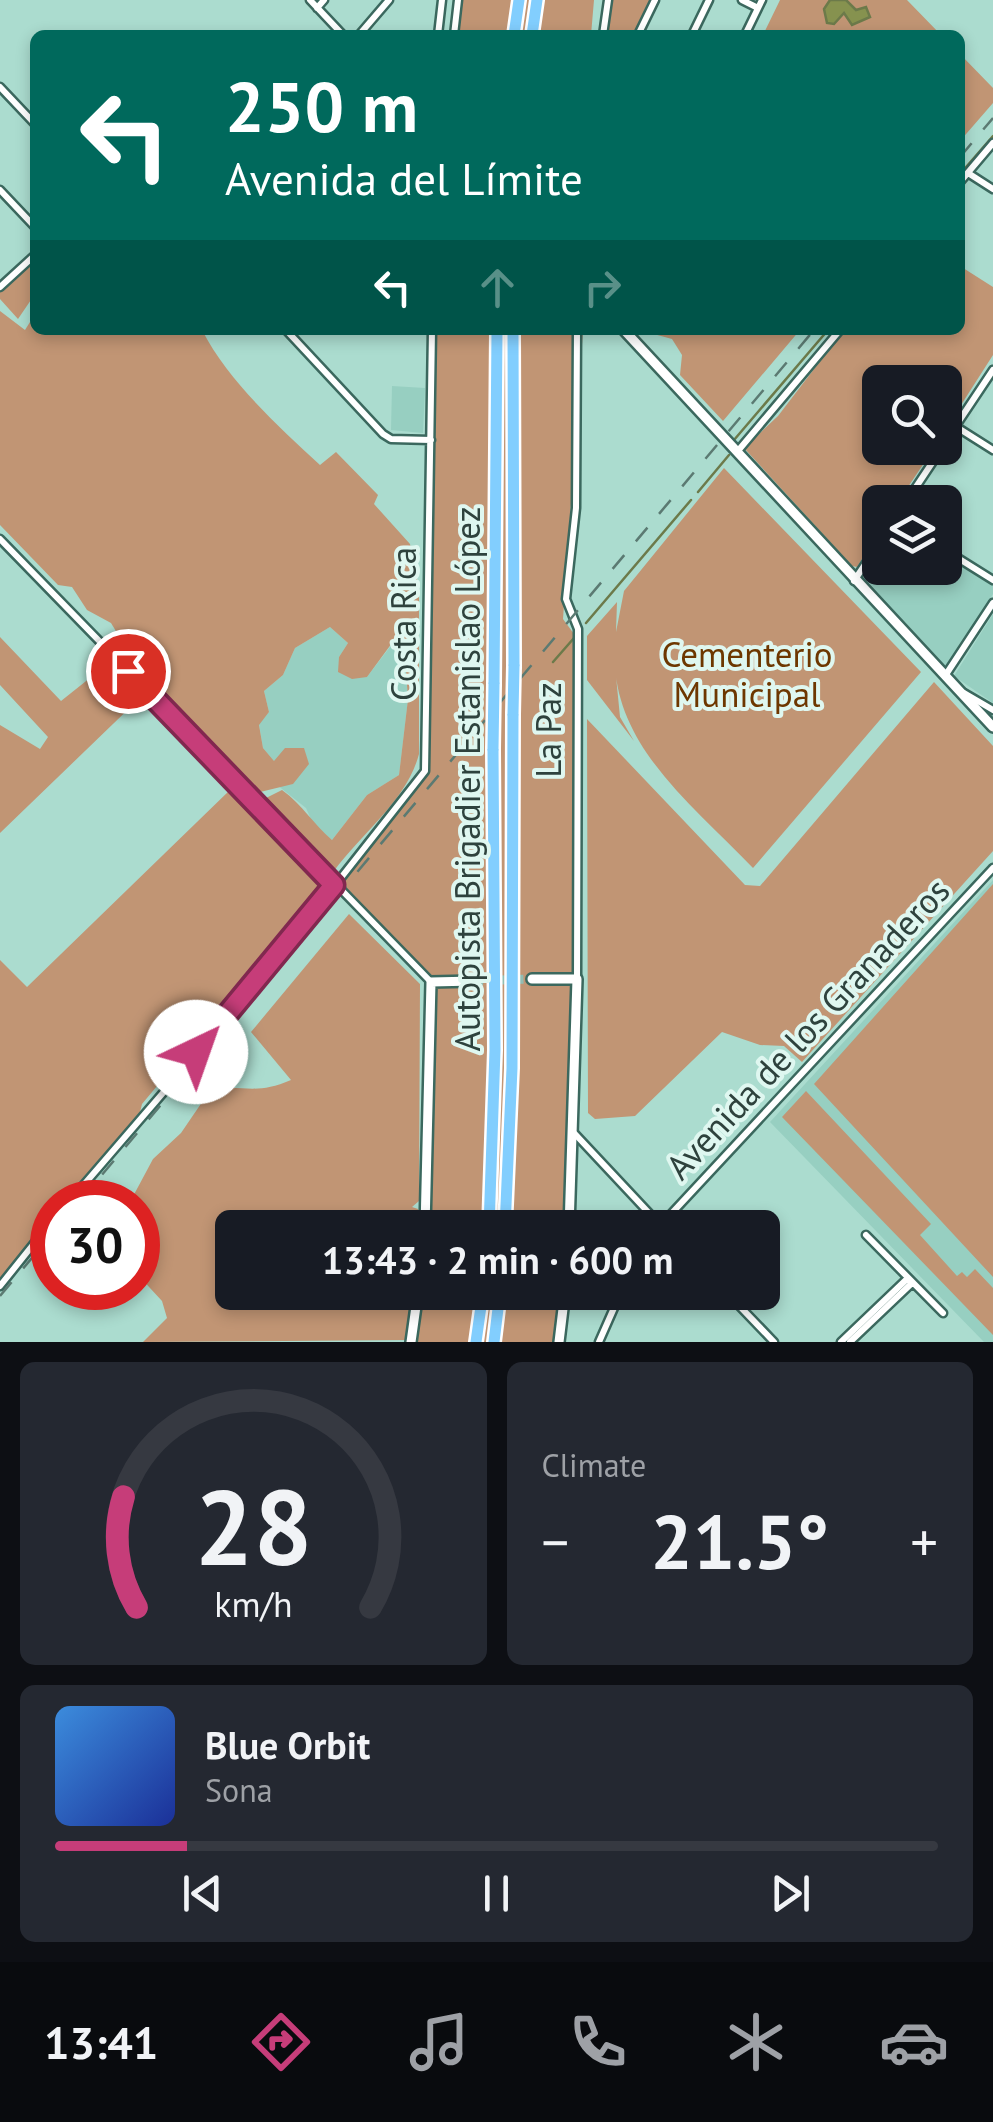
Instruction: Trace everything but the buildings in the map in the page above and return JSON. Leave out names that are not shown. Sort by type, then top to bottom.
[{"type":"highway","points":[[515,30],[519,0]]},
{"type":"highway","points":[[533,30],[536,0]]},
{"type":"highway","name":"Autopista Brigadier Estanislao López","points":[[490,1210],[495,1050],[497,335]]},
{"type":"highway","name":"Autopista Brigadier Estanislao López","points":[[507,1210],[512,1068],[513,335]]},
{"type":"highway","points":[[476,1342],[480,1310]]},
{"type":"highway","points":[[494,1342],[498,1310]]},
{"type":"street","points":[[310,0],[338,30]]},
{"type":"street","points":[[317,8],[324,0]]},
{"type":"street","points":[[363,30],[389,0]]},
{"type":"street","points":[[439,30],[442,0]]},
{"type":"street","points":[[455,30],[458,0]]},
{"type":"street","points":[[604,30],[608,0]]},
{"type":"street","points":[[640,30],[655,0]]},
{"type":"street","points":[[694,30],[709,0]]},
{"type":"street","points":[[742,0],[760,4],[747,30]]},
{"type":"street","points":[[0,87],[30,119]]},
{"type":"street","points":[[965,176],[993,143]]},
{"type":"street","points":[[968,173],[993,189]]},
{"type":"street","points":[[0,190],[30,222]]},
{"type":"street","points":[[0,287],[30,260]]},
{"type":"street","points":[[291,335],[383,434],[391,439],[431,440]]},
{"type":"street","points":[[294,338],[297,335]]},
{"type":"street","name":"Costa Rica","points":[[92,1180],[334,885],[368,838],[420,780],[427,762],[432,335]]},
{"type":"street","name":"La Paz","points":[[570,1210],[577,979],[578,629],[566,599],[576,508],[577,335]]},
{"type":"street","points":[[629,335],[993,727]]},
{"type":"street","points":[[736,452],[836,335]]},
{"type":"street","points":[[962,417],[993,370]]},
{"type":"street","points":[[962,430],[993,450]]},
{"type":"street","points":[[0,538],[430,982],[425,1210]]},
{"type":"street","points":[[962,561],[993,580]]},
{"type":"street","points":[[854,581],[862,569]]},
{"type":"street","points":[[945,676],[993,603]]},
{"type":"street","points":[[956,688],[993,710]]},
{"type":"street","name":"Avenida de los Granaderos","points":[[675,1210],[993,868]]},
{"type":"street","points":[[532,980],[577,979]]},
{"type":"street","points":[[430,982],[474,981]]},
{"type":"street","points":[[574,1134],[645,1210]]},
{"type":"street","points":[[866,1236],[943,1314]]},
{"type":"street","points":[[0,1286],[30,1248]]},
{"type":"street","points":[[841,1342],[910,1280]]},
{"type":"street","points":[[850,1342],[910,1280]]},
{"type":"street","points":[[411,1342],[415,1310]]},
{"type":"street","points":[[558,1342],[562,1310]]},
{"type":"street","points":[[598,1342],[613,1310]]},
{"type":"street","points":[[743,1310],[774,1342]]},
{"type":"shaded area","points":[[830,0],[846,0],[856,10],[866,7],[870,17],[852,25],[844,13],[834,24],[827,23],[824,9]]},
{"type":"shaded area","points":[[392,386],[425,388],[423,433],[391,430]]},
{"type":"shaded area","points":[[962,565],[993,585],[993,594],[947,668],[868,585],[962,585]]},
{"type":"shaded area","points":[[993,614],[993,703],[954,676]]},
{"type":"shaded area","points":[[330,627],[348,643],[339,657],[367,677],[393,643],[404,642],[408,699],[399,775],[367,795],[332,840],[313,824],[306,808],[277,785],[293,784],[263,748],[259,724],[269,712],[264,691],[283,675],[295,648]]},
{"type":"shaded area","points":[[993,880],[993,1342],[984,1342],[770,1122]]},
{"type":"green space","points":[[458,0],[594,0],[591,30],[455,30]]},
{"type":"green space","points":[[611,0],[652,0],[637,30],[607,30]]},
{"type":"green space","points":[[780,0],[907,0],[936,30],[765,30]]},
{"type":"green space","points":[[965,59],[993,88],[993,103],[965,135]]},
{"type":"green space","points":[[30,264],[30,301],[18,319],[0,299],[0,292]]},
{"type":"green space","name":"Cementerio Municipal","points":[[965,269],[993,287],[993,355],[962,403],[962,365],[862,365],[862,465],[923,465],[909,485],[862,485],[862,559],[857,567],[744,448],[778,416],[840,335],[965,335]]},
{"type":"green space","points":[[0,311],[25,330],[30,322],[30,335],[205,335],[240,385],[320,465],[336,452],[378,495],[374,504],[410,544],[419,589],[419,754],[405,786],[334,871],[322,868],[260,801],[282,790],[332,840],[367,795],[399,775],[408,699],[404,643],[392,643],[367,677],[352,679],[338,672],[339,657],[348,643],[330,627],[295,648],[283,675],[264,691],[269,712],[259,725],[263,748],[274,761],[285,748],[304,748],[309,764],[293,784],[256,793],[137,666],[111,623],[87,610],[72,587],[58,585],[0,525]]},
{"type":"green space","points":[[432,335],[583,335],[563,619],[574,634],[577,659],[577,979],[570,1210],[425,1210],[431,982],[334,885],[425,771]]},
{"type":"green space","points":[[657,335],[796,335],[723,421],[680,375],[682,355],[672,339]]},
{"type":"green space","name":"Cementerio Municipal","points":[[724,468],[921,672],[753,868],[686,801],[646,752],[620,697],[615,666],[620,717],[634,741],[587,680],[587,636],[617,602],[616,632],[624,591]]},
{"type":"green space","points":[[0,637],[61,701],[110,662],[142,696],[0,833],[0,725],[40,749],[48,737],[0,685]]},
{"type":"green space","points":[[934,682],[993,746],[993,851],[802,1062],[784,1046],[760,1045],[722,1032],[635,1116],[595,1119],[588,1113],[587,719],[745,885],[760,886]]},
{"type":"green space","points":[[231,789],[325,885],[142,1104],[139,1116],[82,1180],[30,1180],[30,1241],[0,1279],[0,960],[27,987]]},
{"type":"green space","points":[[993,884],[993,1277],[814,1084]]},
{"type":"green space","points":[[349,914],[420,984],[419,1201],[412,1207],[418,1210],[215,1210],[215,1310],[410,1310],[407,1340],[143,1342],[167,1318],[160,1299],[160,1180],[142,1180],[153,1159],[181,1133],[211,1089],[260,1088],[291,1080],[251,1032]]},
{"type":"green space","points":[[806,1091],[931,1224],[920,1235],[957,1276],[962,1272],[967,1277],[975,1269],[993,1288],[993,1335],[782,1117]]},
{"type":"green space","points":[[416,1310],[563,1310],[559,1342],[411,1342]]},
{"type":"waterway","points":[[965,168],[993,136]]},
{"type":"waterway","points":[[734,440],[824,335]]},
{"type":"waterway","points":[[698,492],[729,455]]},
{"type":"waterway","points":[[586,623],[691,500]]},
{"type":"waterway","points":[[553,662],[574,638]]},
{"type":"tunnel","points":[[474,981],[532,979]]},
{"type":"railway","points":[[965,151],[993,118]]},
{"type":"railway","points":[[98,1180],[810,335]]},
{"type":"railway","points":[[0,1296],[30,1260]]},
{"type":"route","points":[[128,671],[334,885],[262,978],[196,1052]]}]
